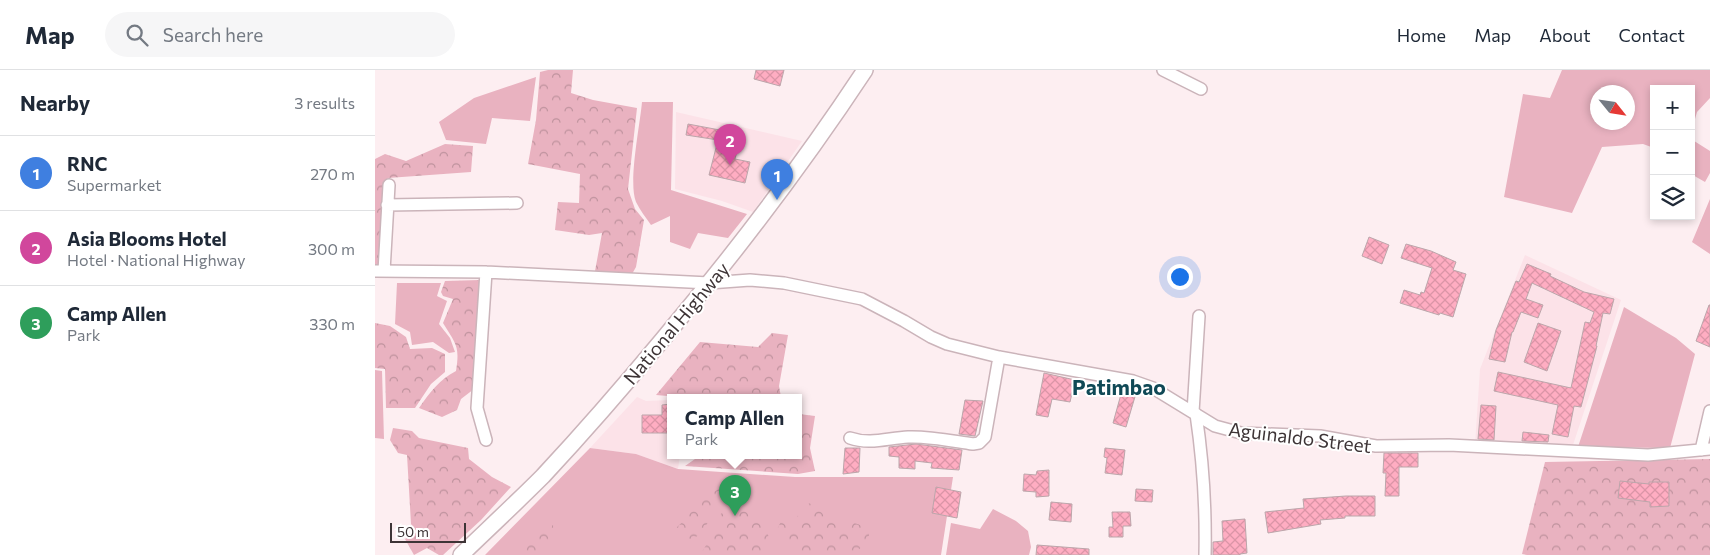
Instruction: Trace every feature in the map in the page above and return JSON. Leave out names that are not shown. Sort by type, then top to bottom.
[{"type":"main road","name":"National Highway","points":[[461,555],[542,476],[621,390],[709,284],[808,154],[865,70]]},
{"type":"street","points":[[1163,70],[1201,89]]},
{"type":"street","points":[[379,271],[380,228],[387,205],[389,185]]},
{"type":"street","points":[[387,205],[517,202]]},
{"type":"street","name":"Aguinaldo Street","points":[[379,271],[486,272],[709,284],[749,280],[785,283],[862,299],[947,344],[999,357],[1133,381],[1153,388],[1215,426],[1241,433],[1321,436],[1376,446],[1449,445],[1648,456],[1706,449]]},
{"type":"street","points":[[486,272],[477,408],[486,440]]},
{"type":"street","points":[[1199,316],[1194,413],[1202,454],[1206,520],[1205,555]]},
{"type":"street","points":[[850,438],[871,442],[910,437],[973,444],[979,443],[985,437],[999,357]]},
{"type":"street","points":[[1706,449],[1710,412]]},
{"type":"shaded area","points":[[676,112],[802,141],[753,212],[722,201],[675,189]]},
{"type":"shaded area","points":[[1525,255],[1621,300],[1571,451],[1475,445],[1480,369]]},
{"type":"shaded area","points":[[637,397],[646,401],[667,400],[667,459],[679,459],[678,469],[636,454],[590,448]]},
{"type":"green space","points":[[548,70],[573,70],[571,93],[593,100],[637,108],[628,189],[635,209],[644,220],[636,267],[632,274],[595,271],[602,233],[589,235],[555,230],[558,202],[579,203],[580,174],[528,164],[536,120],[540,72]]},
{"type":"green space","points":[[1562,70],[1710,70],[1710,98],[1697,112],[1695,119],[1695,85],[1650,85],[1650,147],[1643,144],[1602,147],[1572,213],[1504,197],[1523,94],[1550,98]]},
{"type":"green space","points":[[536,77],[530,121],[492,118],[486,144],[446,140],[439,122],[474,98]]},
{"type":"green space","points":[[642,102],[673,102],[671,190],[747,214],[728,238],[698,233],[690,249],[670,242],[670,216],[651,225],[641,211],[636,202],[633,182]]},
{"type":"green space","points":[[1695,142],[1710,151],[1710,173],[1705,182],[1695,176]]},
{"type":"green space","points":[[445,144],[473,146],[471,172],[388,178],[385,184],[380,268],[375,268],[375,159],[385,154],[406,161]]},
{"type":"green space","points":[[1710,199],[1710,254],[1692,242]]},
{"type":"green space","points":[[480,280],[474,389],[461,399],[457,410],[442,417],[419,408],[435,387],[456,371],[456,346],[443,323],[453,299],[443,296],[441,292],[445,281]]},
{"type":"green space","points":[[397,283],[441,283],[437,296],[447,301],[439,324],[450,338],[455,352],[449,353],[433,342],[412,345],[410,332],[395,324]]},
{"type":"green space","points":[[1624,307],[1676,338],[1695,354],[1670,448],[1578,447]]},
{"type":"green space","points":[[375,323],[390,326],[406,337],[410,349],[432,348],[445,354],[445,372],[431,384],[415,408],[386,408],[385,369],[375,368]]},
{"type":"green space","points":[[772,333],[788,335],[779,386],[780,394],[656,395],[700,342],[758,347]]},
{"type":"green space","points":[[375,370],[382,371],[384,439],[375,438]]},
{"type":"green space","points":[[802,414],[815,416],[810,448],[815,471],[798,474],[685,466],[695,459],[802,459]]},
{"type":"green space","points":[[393,428],[412,431],[419,438],[468,448],[469,459],[492,477],[511,487],[481,520],[443,555],[439,555],[427,548],[414,555],[405,539],[417,532],[411,524],[407,455],[398,453],[390,440]]},
{"type":"green space","points":[[590,448],[636,454],[678,469],[795,477],[953,477],[941,555],[485,555]]},
{"type":"green space","points":[[1710,459],[1710,555],[1522,554],[1545,462]]},
{"type":"green space","points":[[725,486],[723,497],[701,534],[692,539],[681,538],[676,528],[691,509],[705,497]]},
{"type":"green space","points":[[807,503],[827,507],[840,518],[869,528],[869,541],[852,555],[791,555],[789,539],[774,536],[783,517],[797,517]]},
{"type":"green space","points":[[733,507],[752,510],[766,529],[775,555],[700,555],[708,542],[717,516]]},
{"type":"green space","points":[[993,509],[1016,521],[1028,531],[1031,547],[1029,555],[946,555],[951,523],[980,529]]},
{"type":"green space","points":[[553,525],[554,537],[549,555],[509,555],[535,529]]},
{"type":"building","points":[[756,70],[784,70],[780,86],[754,79]]},
{"type":"building","points":[[688,124],[741,134],[735,159],[750,162],[745,183],[709,175],[718,140],[686,135]]},
{"type":"building","points":[[1369,237],[1389,245],[1382,264],[1362,256]]},
{"type":"building","points":[[1406,244],[1431,251],[1456,262],[1453,270],[1466,274],[1453,317],[1440,313],[1439,315],[1400,303],[1404,290],[1420,295],[1421,292],[1424,293],[1432,268],[1401,258]]},
{"type":"building","points":[[1527,264],[1551,274],[1550,276],[1584,292],[1614,299],[1610,314],[1603,313],[1597,346],[1581,407],[1574,406],[1568,437],[1552,434],[1558,405],[1494,391],[1498,372],[1571,388],[1585,322],[1590,323],[1594,312],[1532,283],[1526,299],[1543,305],[1538,318],[1521,312],[1512,332],[1505,362],[1489,359],[1496,330],[1516,281],[1519,282]]},
{"type":"building","points":[[1710,305],[1710,347],[1696,341]]},
{"type":"building","points":[[1538,323],[1561,331],[1547,371],[1524,362]]},
{"type":"building","points":[[1044,373],[1075,380],[1070,402],[1052,399],[1048,417],[1036,415]]},
{"type":"building","points":[[1123,387],[1137,390],[1126,427],[1113,423]]},
{"type":"building","points":[[965,400],[983,401],[975,436],[959,434]]},
{"type":"building","points":[[667,404],[667,433],[642,433],[642,415],[662,415],[662,405]]},
{"type":"building","points":[[1481,405],[1496,406],[1494,440],[1478,439]]},
{"type":"building","points":[[1523,432],[1549,435],[1548,442],[1522,441]]},
{"type":"building","points":[[916,444],[962,450],[959,470],[931,468],[932,463],[915,461],[915,469],[899,468],[899,457],[889,456],[889,447]]},
{"type":"building","points":[[845,448],[860,448],[859,472],[843,474]]},
{"type":"building","points":[[1105,448],[1125,450],[1122,475],[1105,473],[1107,458],[1104,457]]},
{"type":"building","points":[[1384,453],[1418,453],[1418,467],[1399,467],[1399,496],[1385,496],[1386,473],[1383,473]]},
{"type":"building","points":[[1049,470],[1049,496],[1036,497],[1036,492],[1023,491],[1024,474],[1036,475],[1037,471]]},
{"type":"building","points":[[1620,481],[1649,484],[1649,482],[1669,482],[1669,506],[1650,507],[1650,502],[1618,498]]},
{"type":"building","points":[[936,487],[961,492],[957,518],[932,513]]},
{"type":"building","points":[[1136,489],[1153,490],[1152,502],[1135,501]]},
{"type":"building","points":[[1375,496],[1375,516],[1345,516],[1345,518],[1320,520],[1321,524],[1268,533],[1265,512],[1304,508],[1303,499]]},
{"type":"building","points":[[1051,502],[1072,504],[1071,522],[1049,520]]},
{"type":"building","points":[[1112,512],[1130,512],[1131,526],[1123,526],[1123,537],[1109,537],[1109,527],[1113,527]]},
{"type":"building","points":[[1245,519],[1247,553],[1240,555],[1213,555],[1213,542],[1223,541],[1222,521]]},
{"type":"building","points":[[1037,545],[1089,549],[1089,555],[1036,555]]},
{"type":"place","name":"Asia Blooms Hotel","points":[[730,165]]},
{"type":"place","name":"RNC","points":[[777,200]]},
{"type":"place","name":"Camp Allen","points":[[735,516]]},
{"type":"district","name":"Patimbao","points":[[1119,386]]}]
